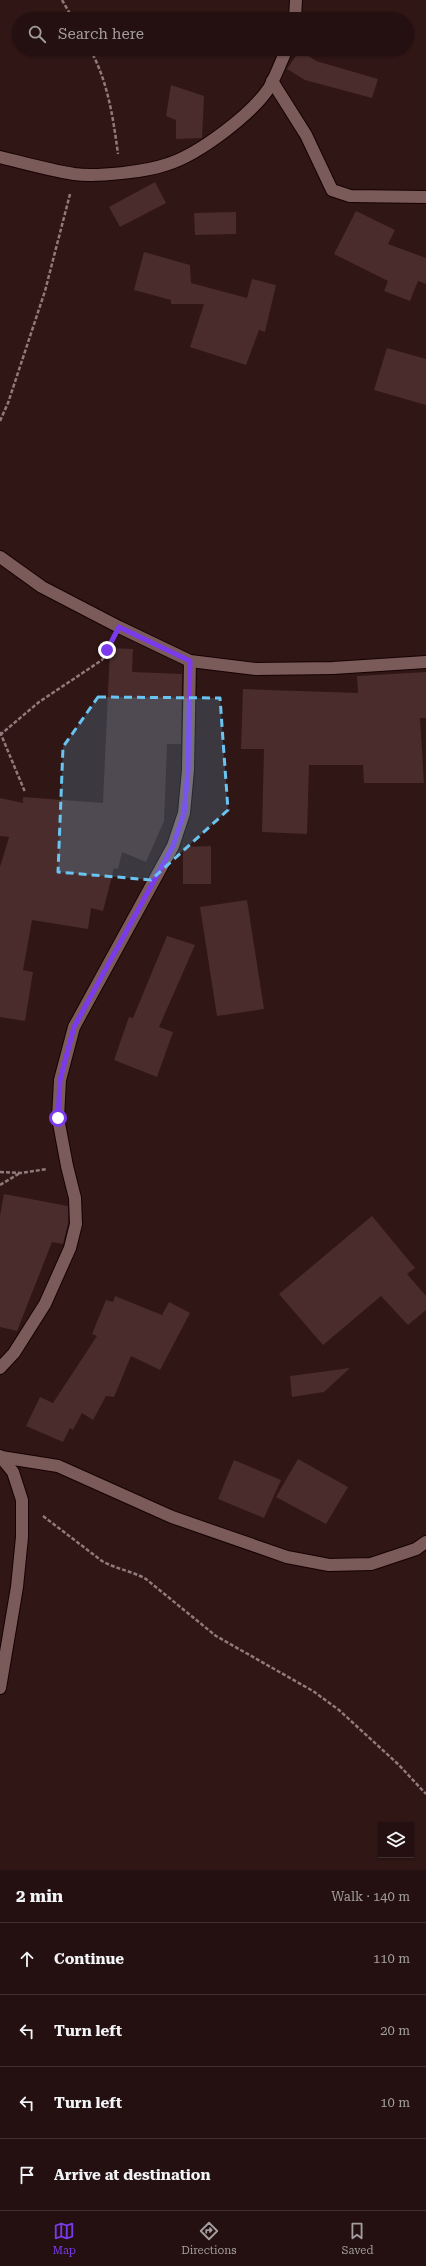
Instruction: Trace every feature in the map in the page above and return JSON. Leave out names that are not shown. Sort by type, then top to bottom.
[{"type":"street","points":[[295,12],[296,0]]},
{"type":"street","points":[[0,157],[75,174],[98,175],[121,173],[168,164],[214,140],[244,116],[269,88],[284,56]]},
{"type":"street","points":[[272,81],[303,129],[332,190],[350,196],[426,198]]},
{"type":"street","points":[[0,557],[42,587],[119,627],[190,661],[256,669],[333,668],[426,662]]},
{"type":"street","points":[[0,1368],[14,1354],[45,1304],[70,1248],[76,1218],[75,1198],[58,1118],[60,1080],[74,1027],[173,846],[184,813],[188,770],[190,661]]},
{"type":"street","points":[[0,1688],[16,1587],[22,1537],[22,1500],[13,1472],[1,1456]]},
{"type":"street","points":[[1,1456],[58,1466],[172,1516],[287,1557],[329,1565],[371,1564],[416,1549],[426,1542]]},
{"type":"path","points":[[62,0],[69,12]]},
{"type":"path","points":[[94,56],[100,68],[112,111],[121,173]]},
{"type":"path","points":[[0,421],[8,403],[45,291],[75,174]]},
{"type":"path","points":[[26,792],[0,734],[39,702],[102,660],[119,627]]},
{"type":"path","points":[[0,1172],[21,1173],[67,1166]]},
{"type":"path","points":[[0,1185],[21,1173]]},
{"type":"path","points":[[22,1500],[102,1561],[112,1567],[134,1573],[146,1579],[216,1636],[306,1687],[339,1710],[399,1765],[426,1794]]},
{"type":"highlighted area","points":[[98,697],[220,698],[228,810],[151,880],[58,872],[63,747]]},
{"type":"building","points":[[296,56],[309,56],[316,61],[378,79],[372,98],[305,80],[287,69]]},
{"type":"building","points":[[171,85],[204,96],[202,138],[176,139],[176,120],[166,116]]},
{"type":"building","points":[[155,182],[166,203],[120,227],[109,207]]},
{"type":"building","points":[[356,211],[395,230],[388,244],[426,258],[426,284],[418,281],[410,301],[384,291],[388,281],[334,254]]},
{"type":"building","points":[[236,212],[236,234],[195,235],[194,213]]},
{"type":"building","points":[[144,252],[190,265],[191,283],[247,298],[252,279],[276,285],[265,332],[259,330],[246,365],[190,347],[204,304],[171,304],[171,300],[134,290]]},
{"type":"building","points":[[387,348],[426,359],[426,405],[374,390]]},
{"type":"building","points":[[110,648],[133,649],[132,672],[182,674],[181,744],[167,744],[164,821],[146,862],[122,852],[118,869],[114,868],[103,911],[91,908],[88,929],[32,920],[23,970],[33,972],[25,1021],[0,1017],[0,867],[9,837],[0,836],[0,798],[23,803],[23,797],[103,803]]},
{"type":"building","points":[[426,672],[426,718],[420,718],[424,783],[364,783],[363,765],[309,765],[307,834],[262,832],[264,749],[241,749],[243,689],[358,693],[357,676]]},
{"type":"building","points":[[211,846],[211,884],[183,884],[183,847]]},
{"type":"building","points":[[247,900],[264,1009],[217,1016],[200,907]]},
{"type":"building","points":[[167,936],[195,945],[159,1027],[173,1032],[157,1077],[114,1060],[129,1017],[133,1018]]},
{"type":"building","points":[[4,1194],[68,1206],[68,1223],[63,1244],[52,1242],[17,1331],[0,1327],[0,1216]]},
{"type":"building","points":[[372,1216],[415,1268],[407,1274],[426,1296],[426,1310],[408,1325],[381,1296],[323,1345],[279,1294]]},
{"type":"building","points":[[115,1296],[162,1315],[169,1302],[190,1313],[160,1370],[131,1356],[114,1397],[106,1396],[93,1420],[82,1413],[73,1430],[70,1428],[63,1442],[26,1426],[40,1397],[53,1403],[97,1336],[92,1334],[106,1300],[113,1302]]},
{"type":"building","points":[[350,1368],[324,1392],[292,1397],[290,1376]]},
{"type":"building","points":[[298,1459],[348,1487],[326,1524],[276,1497]]},
{"type":"building","points":[[234,1460],[281,1480],[264,1518],[218,1499]]},
{"type":"route","points":[[58,1118],[60,1080],[74,1027],[173,846],[184,813],[188,770],[190,661],[119,627],[107,650]]}]
